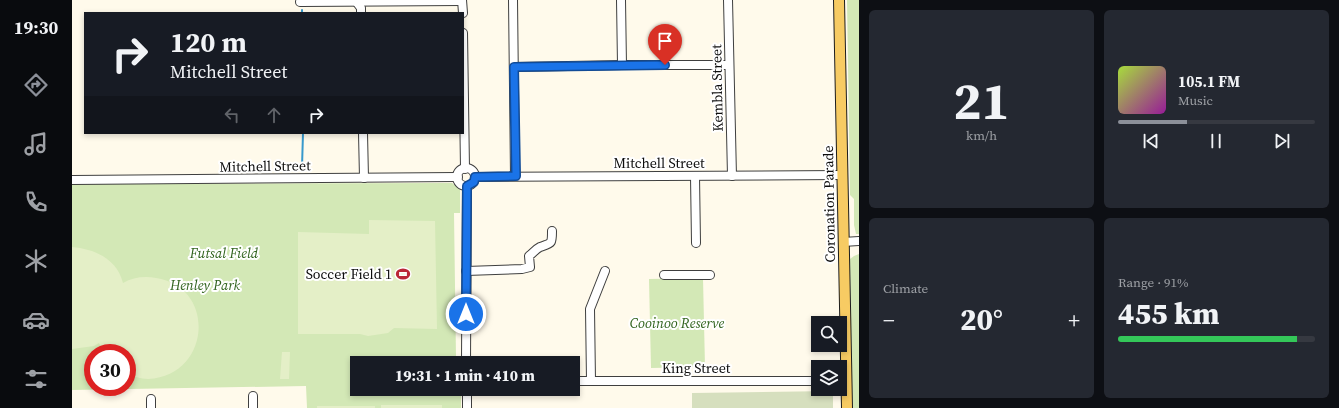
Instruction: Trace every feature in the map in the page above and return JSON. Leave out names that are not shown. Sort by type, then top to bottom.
[{"type":"main road","name":"Coronation Parade","points":[[840,0],[843,360]]},
{"type":"main road","name":"Coronation Parade","points":[[845,396],[847,408]]},
{"type":"street","points":[[300,2],[462,0],[463,12]]},
{"type":"street","points":[[513,0],[516,176]]},
{"type":"street","points":[[621,0],[622,65]]},
{"type":"street","name":"Kembla Street","points":[[728,0],[732,176]]},
{"type":"street","points":[[355,1],[361,8],[361,12]]},
{"type":"street","points":[[514,67],[729,65]]},
{"type":"street","points":[[464,101],[465,169]]},
{"type":"street","points":[[362,134],[364,178]]},
{"type":"street","points":[[465,169],[471,170],[475,177],[474,182],[467,186],[460,184],[458,177],[459,172],[465,169]]},
{"type":"street","name":"Mitchell Street","points":[[475,177],[842,175]]},
{"type":"street","points":[[694,176],[696,243]]},
{"type":"street","name":"Mitchell Street","points":[[72,180],[458,177]]},
{"type":"street","points":[[466,356],[467,186]]},
{"type":"street","points":[[466,271],[522,269],[530,267],[529,256],[538,248],[549,244],[552,241],[552,231]]},
{"type":"street","points":[[843,242],[859,242]]},
{"type":"street","points":[[590,381],[590,309],[605,271]]},
{"type":"street","points":[[664,275],[710,275]]},
{"type":"street","name":"King Street","points":[[580,381],[811,381]]},
{"type":"street","points":[[253,396],[253,408]]},
{"type":"street","points":[[467,396],[467,408]]},
{"type":"green space","points":[[847,0],[859,0],[859,234],[856,234],[854,225],[854,199],[850,195]]},
{"type":"green space","name":"Henley Park","points":[[452,183],[460,189],[460,213],[454,213],[456,356],[350,356],[350,396],[461,396],[461,408],[307,408],[306,386],[136,389],[136,344],[84,344],[84,390],[72,390],[72,184]]},
{"type":"green space","points":[[369,220],[435,221],[437,329],[394,328],[388,333],[368,336],[360,334],[298,334],[298,232],[369,234]]},
{"type":"green space","points":[[72,247],[89,250],[104,257],[116,268],[123,283],[131,279],[148,277],[156,278],[176,285],[189,297],[197,313],[198,331],[194,348],[184,363],[169,374],[148,379],[136,377],[136,344],[84,344],[84,347],[72,349]]},
{"type":"green space","points":[[859,254],[859,408],[851,408],[850,259]]},
{"type":"green space","name":"Cooinoo Reserve","points":[[703,278],[705,367],[651,368],[649,279]]},
{"type":"green space","points":[[282,352],[290,352],[289,379],[280,379]]},
{"type":"green space","points":[[811,391],[811,396],[833,396],[833,408],[692,408],[692,393]]},
{"type":"green space","points":[[381,405],[442,405],[442,408],[381,408]]},
{"type":"green space","points":[[317,406],[375,406],[375,408],[317,408]]},
{"type":"waterway","points":[[302,167],[303,134]]},
{"type":"place","name":"Soccer Field 1","points":[[403,274]]},
{"type":"route","points":[[466,314],[467,186],[474,182],[475,177],[516,176],[514,67],[665,65]]},
{"type":"park label","name":"Futsal Field","points":[[224,253]]}]
